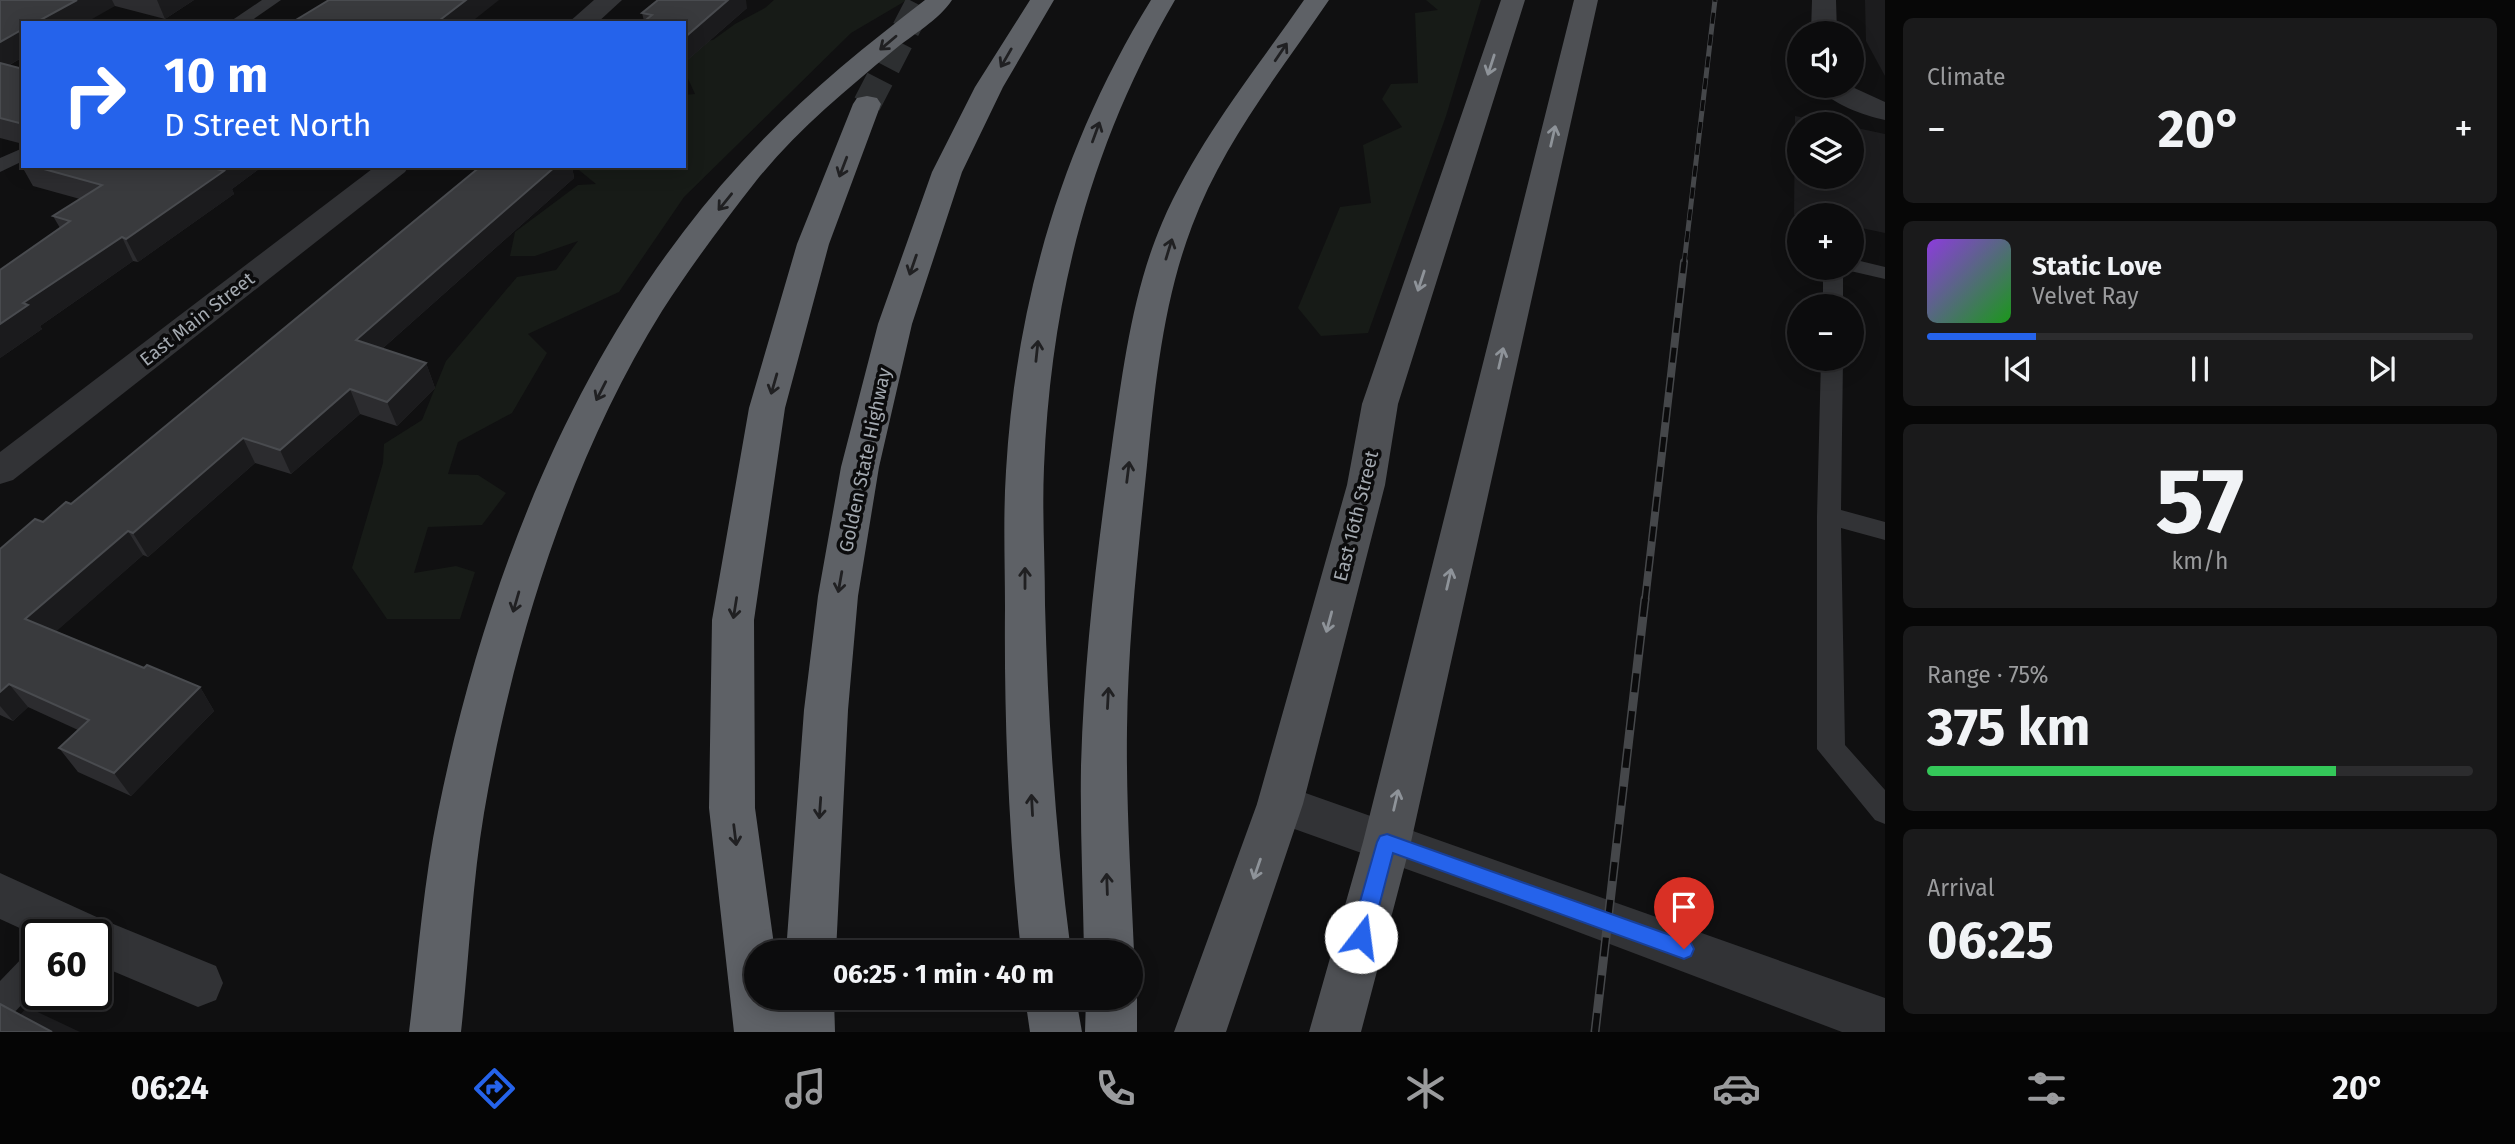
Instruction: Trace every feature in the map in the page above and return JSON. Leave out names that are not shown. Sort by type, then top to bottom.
[{"type":"highway","points":[[435,1032],[461,814],[489,694],[533,543],[599,394],[644,312],[697,237],[748,173],[787,131],[830,92],[940,0]]},
{"type":"highway","name":"Golden State Highway","points":[[812,940],[826,709],[835,622],[866,441],[895,324],[947,172],[989,87],[1042,0]]},
{"type":"highway","points":[[1044,940],[1036,874],[1025,679],[1026,466],[1040,326],[1056,254],[1104,111],[1163,0]]},
{"type":"highway","points":[[1109,940],[1104,766],[1113,594],[1135,406],[1150,310],[1176,226],[1199,176],[1224,131],[1317,0]]},
{"type":"highway","points":[[760,1032],[732,808],[733,620],[767,408],[813,244],[867,104]]},
{"type":"highway","points":[[809,1010],[809,1032]]},
{"type":"highway","points":[[1053,1010],[1056,1032]]},
{"type":"highway","points":[[1111,1010],[1111,1032]]},
{"type":"main road","name":"East 16th Street","points":[[1200,1032],[1280,804],[1366,485],[1380,404],[1513,0]]},
{"type":"main road","points":[[1335,1032],[1387,842],[1586,0]]},
{"type":"street","points":[[584,21],[610,0]]},
{"type":"street","points":[[1824,0],[1824,21]]},
{"type":"street","points":[[1851,98],[1885,112]]},
{"type":"street","name":"East Main Street","points":[[0,471],[392,168]]},
{"type":"street","points":[[1280,804],[1885,1023]]},
{"type":"street","points":[[0,895],[47,919]]},
{"type":"street","points":[[112,948],[198,983]]},
{"type":"lane","points":[[239,21],[273,0]]},
{"type":"lane","points":[[0,166],[21,154]]},
{"type":"lane","points":[[1864,268],[1885,273]]},
{"type":"lane","points":[[1832,371],[1829,516],[1831,749],[1885,811]]},
{"type":"lane","points":[[1829,516],[1885,531]]},
{"type":"lane","points":[[0,1004],[21,982]]},
{"type":"shaded area","points":[[774,0],[907,0],[851,33],[684,197],[619,292],[528,334],[547,353],[512,413],[458,442],[448,474],[478,475],[506,493],[482,525],[428,527],[414,573],[456,566],[475,572],[460,619],[387,619],[352,568],[383,463],[384,444],[422,420],[446,361],[517,277],[556,270],[578,241],[535,256],[510,256],[515,232],[578,185],[596,184],[576,168],[686,168],[686,95],[695,94],[686,74],[686,44],[713,40]]},
{"type":"shaded area","points":[[1426,0],[1481,0],[1446,116],[1368,333],[1321,336],[1298,308],[1340,207],[1371,203],[1363,145],[1402,127],[1382,99],[1391,84],[1418,83],[1415,13],[1438,10]]},
{"type":"shaded area","points":[[1865,0],[1885,0],[1885,76],[1866,41]]},
{"type":"shaded area","points":[[1864,130],[1885,134],[1885,233],[1864,229],[1864,203],[1794,203],[1794,189],[1864,189]]},
{"type":"shaded area","points":[[24,1010],[33,1010],[80,1032],[5,1032]]},
{"type":"building","points":[[0,0],[77,0],[39,21],[21,21],[21,30],[0,42]]},
{"type":"building","points":[[329,0],[466,0],[439,21],[294,21]]},
{"type":"building","points":[[658,0],[728,0],[686,36],[686,21],[644,21],[652,15],[642,13]]},
{"type":"building","points":[[0,63],[21,68],[21,123],[0,118]]},
{"type":"building","points":[[40,168],[218,168],[224,171],[126,239],[122,237],[23,303],[28,305],[0,324],[0,270],[70,221],[53,216],[102,185]]},
{"type":"building","points":[[479,168],[554,168],[356,340],[426,363],[387,402],[350,389],[280,450],[243,438],[133,533],[128,531],[25,619],[144,668],[147,665],[200,687],[114,773],[59,748],[89,720],[9,684],[0,692],[0,549],[35,519],[43,522],[66,502],[71,504]]},
{"type":"building","points":[[0,1004],[52,1032],[0,1032]]},
{"type":"tunnel","points":[[867,104],[921,0]]},
{"type":"railway","points":[[1684,264],[1715,0]]},
{"type":"railway","points":[[1645,601],[1684,262]]},
{"type":"railway","points":[[1595,1032],[1645,599]]},
{"type":"route","points":[[1361,937],[1387,842],[1684,949]]}]
